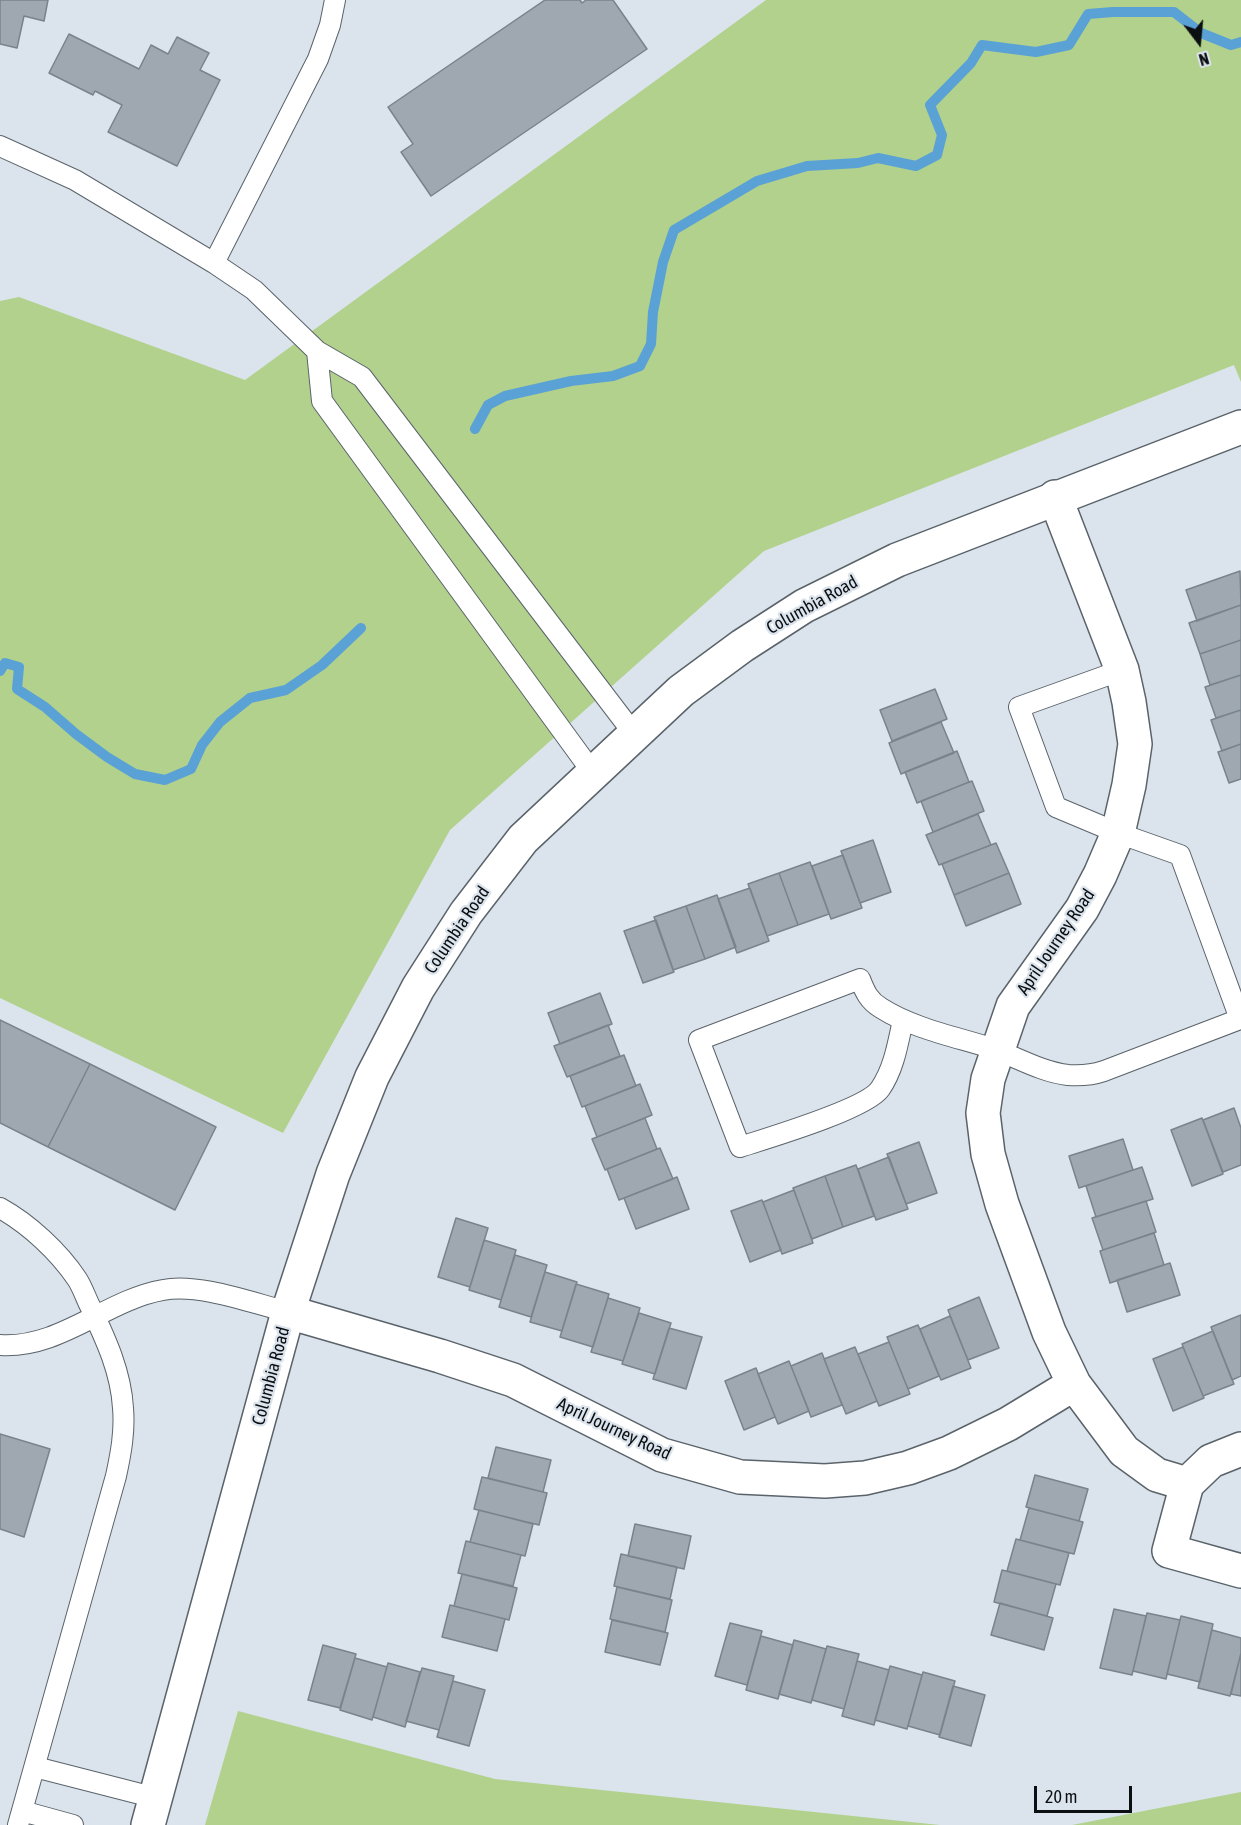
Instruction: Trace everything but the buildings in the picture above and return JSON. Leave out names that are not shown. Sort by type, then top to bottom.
[{"type":"street","name":"Columbia Road","points":[[152,1812],[288,1312],[333,1174],[367,1088],[418,988],[466,913],[523,839],[681,691],[742,646],[804,606],[897,560],[1241,427]]},
{"type":"street","name":"April Journey Road","points":[[1055,497],[1122,670],[1134,744],[1129,785],[1118,833],[1100,875],[1082,909],[1013,1006],[996,1050],[988,1079],[983,1113],[988,1154],[1002,1204],[1049,1332],[1074,1384],[1124,1452],[1157,1475],[1187,1484]]},
{"type":"street","name":"April Journey Road","points":[[288,1312],[440,1356],[513,1380],[662,1455],[740,1477],[825,1481],[864,1478],[908,1468],[949,1453],[999,1429],[1074,1384]]},
{"type":"street","points":[[1241,1449],[1211,1461],[1187,1484],[1169,1551],[1241,1571]]},
{"type":"lane","points":[[214,262],[318,59],[330,25],[335,0]]},
{"type":"lane","points":[[0,146],[75,180],[214,262],[254,290],[317,351],[362,377],[634,734]]},
{"type":"lane","points":[[317,351],[322,401],[593,773]]},
{"type":"lane","points":[[903,1020],[891,1070],[879,1091],[861,1104],[740,1148],[699,1040],[860,979],[867,997],[880,1008],[903,1020],[996,1050],[1045,1070],[1067,1075],[1089,1076],[1240,1019],[1180,855],[1118,833],[1056,807],[1019,707],[1122,670]]},
{"type":"lane","points":[[0,1208],[26,1226],[51,1248],[77,1280],[110,1349],[118,1376],[123,1408],[123,1441],[116,1476],[20,1818],[73,1825]]},
{"type":"lane","points":[[0,1345],[37,1342],[140,1295],[165,1289],[196,1289],[288,1312]]},
{"type":"lane","points":[[35,1767],[152,1812]]},
{"type":"green space","points":[[766,0],[1241,0],[1241,382],[1234,365],[764,551],[450,830],[283,1133],[0,998],[0,301],[19,297],[245,380]]},
{"type":"green space","points":[[238,1711],[495,1779],[940,1825],[205,1825]]},
{"type":"green space","points":[[1241,1792],[1241,1825],[1072,1825]]},
{"type":"waterway","points":[[475,429],[488,405],[505,396],[571,381],[613,376],[640,366],[651,344],[653,312],[663,262],[674,230],[757,181],[807,166],[858,163],[878,158],[916,166],[937,155],[942,135],[930,105],[971,63],[982,45],[1036,52],[1069,45],[1088,14],[1113,12],[1174,12],[1201,33],[1231,45],[1241,42]]},
{"type":"waterway","points":[[0,671],[5,663],[19,667],[17,689],[45,707],[107,757],[135,774],[165,780],[191,769],[202,745],[220,722],[250,698],[286,690],[322,665],[361,628]]}]
